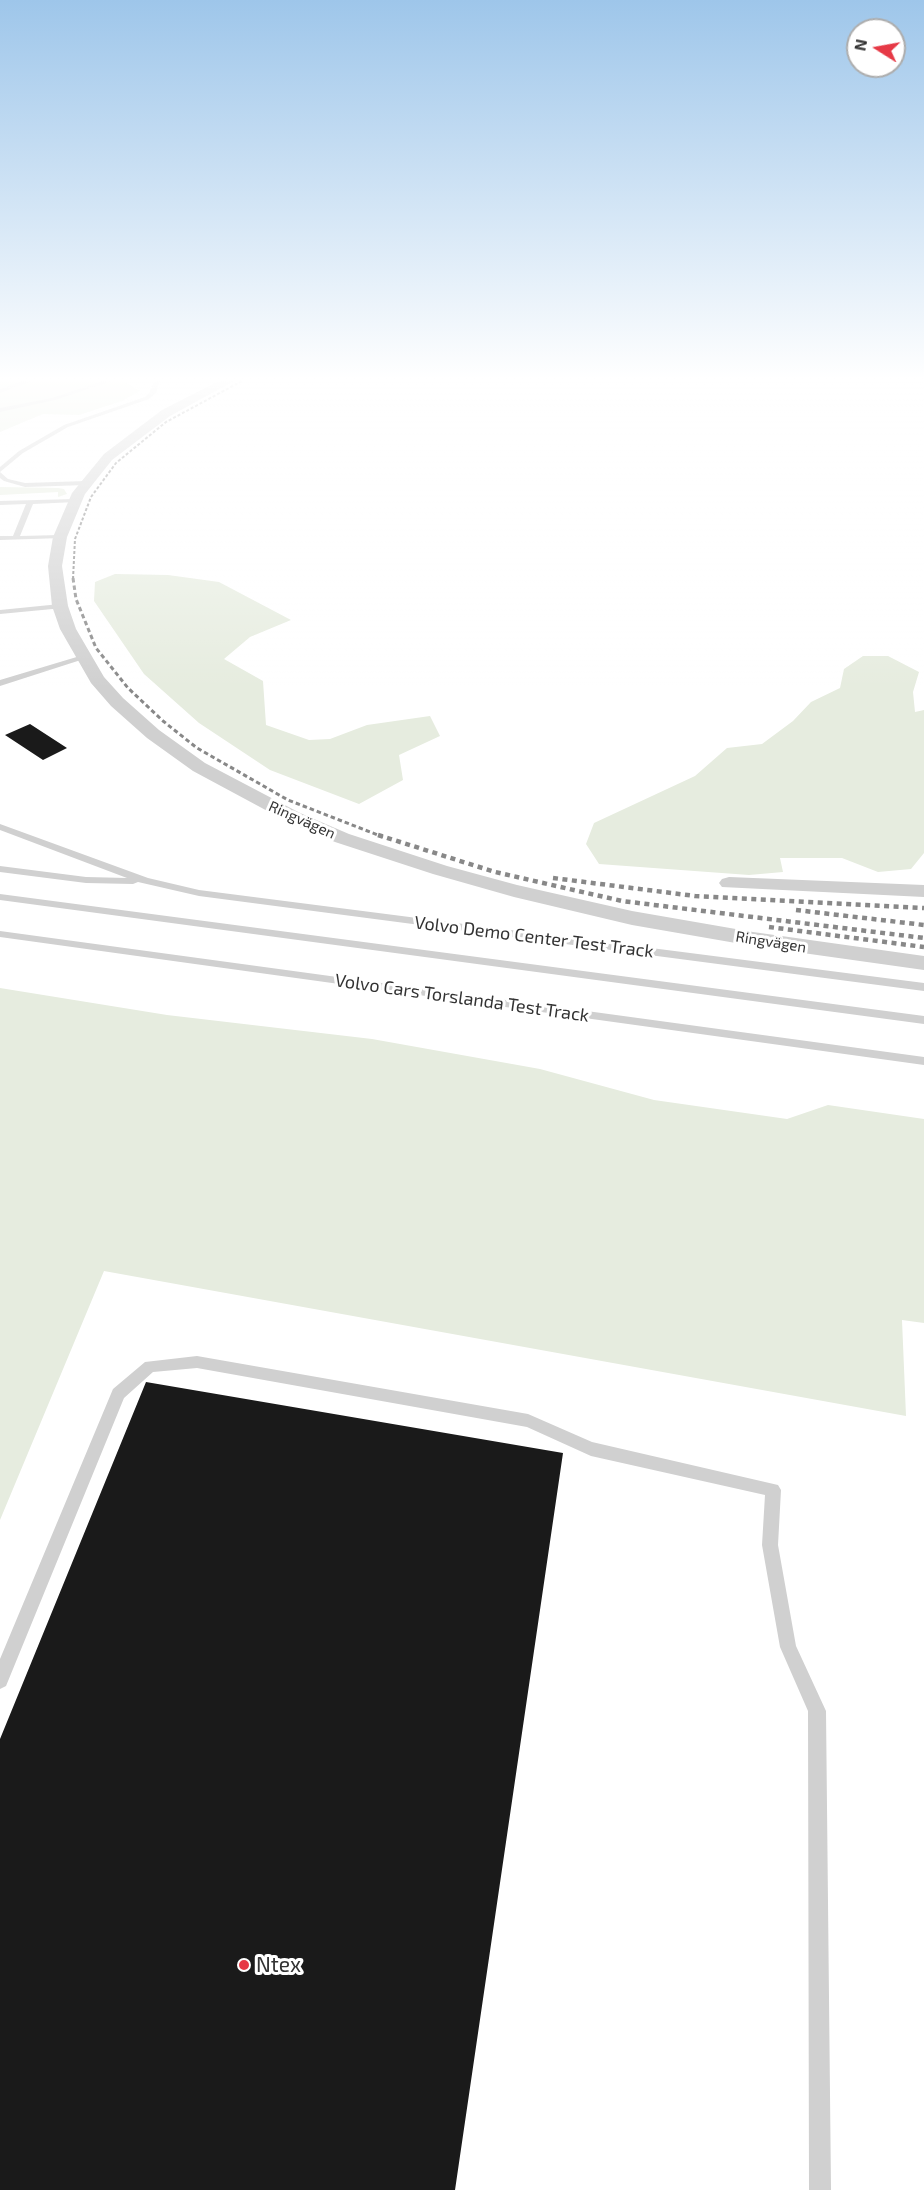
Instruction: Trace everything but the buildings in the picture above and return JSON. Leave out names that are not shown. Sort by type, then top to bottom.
[{"type":"street","name":"Ringvägen","points":[[86,483],[74,501],[60,537],[55,566],[60,606],[83,658],[117,702],[153,734],[199,767],[246,795],[342,838],[459,876],[587,908],[753,939],[924,963]]},
{"type":"street","points":[[729,883],[924,891]]},
{"type":"lane","points":[[21,483],[25,485],[80,483]]},
{"type":"lane","points":[[0,504],[74,501]]},
{"type":"lane","points":[[16,536],[30,502]]},
{"type":"lane","points":[[0,538],[60,537]]},
{"type":"lane","points":[[0,612],[60,606]]},
{"type":"lane","points":[[0,682],[83,658]]},
{"type":"lane","name":"Volvo Demo Center Test Track","points":[[0,827],[146,881]]},
{"type":"lane","name":"Volvo Demo Center Test Track","points":[[0,869],[86,880],[146,881],[269,903],[924,987]]},
{"type":"lane","points":[[0,897],[924,1020]]},
{"type":"lane","name":"Volvo Cars Torslanda Test Track","points":[[0,934],[924,1061]]},
{"type":"lane","points":[[0,1680],[118,1394],[150,1366],[197,1362],[528,1421],[591,1449],[773,1490],[770,1545],[788,1647],[817,1711],[820,2190]]},
{"type":"shaded area","points":[[0,487],[58,488],[64,489],[67,494],[58,497],[58,492],[0,495]]},
{"type":"shaded area","points":[[115,574],[168,575],[219,582],[291,620],[250,637],[224,659],[263,681],[266,725],[309,740],[330,739],[367,725],[430,716],[440,736],[399,755],[403,780],[359,804],[270,770],[199,723],[144,674],[94,601],[95,582]]},
{"type":"shaded area","points":[[863,656],[888,656],[919,672],[913,692],[915,712],[924,710],[924,853],[911,869],[878,872],[842,858],[780,858],[783,872],[749,875],[599,864],[586,844],[594,823],[695,776],[727,748],[762,744],[793,721],[811,702],[840,688],[844,669]]},
{"type":"shaded area","points":[[0,988],[167,1015],[372,1039],[540,1069],[654,1100],[787,1119],[828,1105],[924,1119],[924,1323],[902,1320],[906,1416],[104,1271],[0,1520]]},
{"type":"railway","points":[[73,578],[75,539],[91,497],[101,483]]},
{"type":"railway","points":[[73,578],[76,599],[96,648],[128,688],[163,721],[197,748],[288,800],[383,837]]},
{"type":"railway","points":[[378,835],[495,872],[622,901],[924,938]]},
{"type":"railway","points":[[553,878],[695,896],[924,908]]},
{"type":"railway","points":[[796,910],[924,925]]},
{"type":"railway","points":[[769,927],[924,947]]},
{"type":"place","name":"Ntex","points":[[244,1965]]}]
